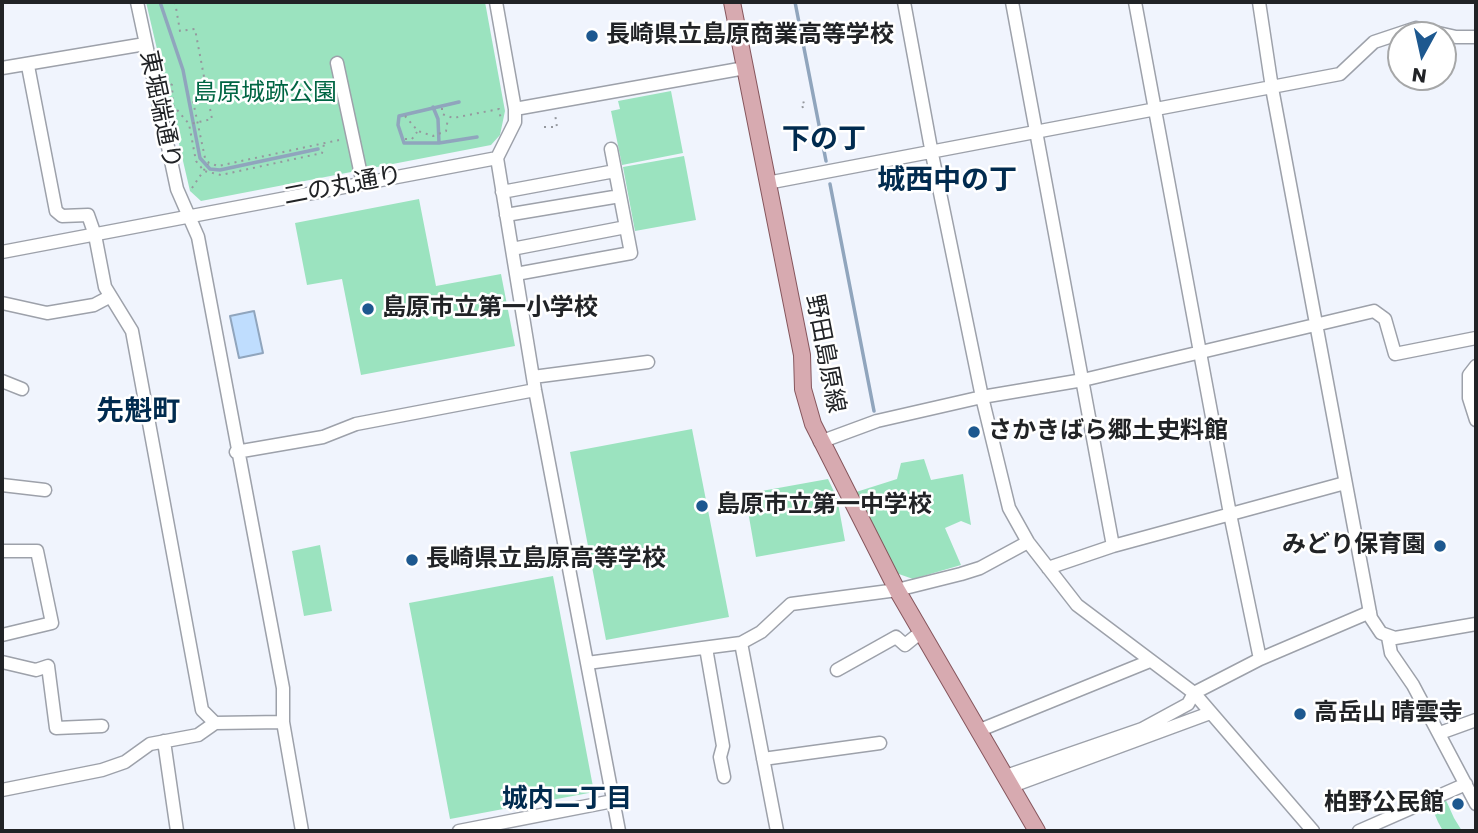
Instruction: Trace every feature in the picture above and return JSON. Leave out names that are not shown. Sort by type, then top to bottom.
[{"type":"main road","name":"野田島原線","points":[[732,2],[802,355],[803,389],[820,442],[897,590],[1037,831]]},
{"type":"street","name":"東堀端通り","points":[[137,2],[177,189],[198,237],[236,452],[283,688],[283,722],[302,831]]},
{"type":"street","points":[[496,2],[515,109],[515,122],[496,158],[535,390],[619,831]]},
{"type":"street","points":[[904,2],[982,397],[1009,508],[1028,542],[1077,605],[1194,693],[1313,831]]},
{"type":"street","points":[[1012,2],[1113,546]]},
{"type":"street","points":[[1135,2],[1199,352],[1260,659]]},
{"type":"street","points":[[1259,2],[1272,88],[1370,612],[1381,633],[1388,637],[1402,638],[1476,624]]},
{"type":"street","points":[[767,183],[1272,88],[1321,75],[1340,74],[1374,42],[1416,28],[1456,37],[1476,37]]},
{"type":"street","points":[[2,68],[28,66],[145,44]]},
{"type":"street","points":[[337,63],[363,184]]},
{"type":"street","points":[[28,66],[56,211],[62,216],[88,215],[109,297],[132,331],[202,710],[215,723]]},
{"type":"street","points":[[515,109],[745,68]]},
{"type":"street","points":[[516,274],[631,253],[611,149]]},
{"type":"street","name":"二の丸通り","points":[[2,252],[496,158]]},
{"type":"street","points":[[502,192],[615,171]]},
{"type":"street","points":[[506,215],[620,196]]},
{"type":"street","points":[[512,249],[626,227]]},
{"type":"street","points":[[2,303],[47,313],[94,305],[109,297]]},
{"type":"street","points":[[820,442],[877,421],[982,397],[1083,380],[1317,327],[1374,311],[1385,319],[1395,354],[1476,338]]},
{"type":"street","points":[[533,377],[648,362]]},
{"type":"street","points":[[1476,366],[1469,375],[1469,398],[1476,420]]},
{"type":"street","points":[[2,382],[22,389]]},
{"type":"street","points":[[236,452],[323,437],[356,424],[535,390]]},
{"type":"street","points":[[1048,568],[1113,546],[1345,483]]},
{"type":"street","points":[[2,485],[45,490]]},
{"type":"street","points":[[587,663],[741,643],[761,632],[791,604],[897,590],[980,568],[1028,542]]},
{"type":"street","points":[[2,551],[37,551],[52,623],[2,635]]},
{"type":"street","points":[[1009,781],[1142,729],[1188,704],[1194,693],[1260,659],[1370,612]]},
{"type":"street","points":[[837,670],[896,637],[905,645],[922,632]]},
{"type":"street","points":[[1388,637],[1391,653],[1440,733],[1476,804]]},
{"type":"street","points":[[741,643],[777,831]]},
{"type":"street","points":[[706,648],[723,746],[720,757],[724,777]]},
{"type":"street","points":[[980,730],[1150,661]]},
{"type":"street","points":[[2,662],[36,670],[48,666],[56,728],[102,726]]},
{"type":"street","points":[[1009,781],[1210,713]]},
{"type":"street","points":[[1440,733],[1476,720]]},
{"type":"street","points":[[2,790],[102,770],[131,759],[150,744],[198,735],[215,723],[283,722]]},
{"type":"street","points":[[164,741],[177,831]]},
{"type":"street","points":[[763,759],[880,743]]},
{"type":"street","points":[[1359,831],[1466,784]]},
{"type":"street","points":[[458,831],[613,801]]},
{"type":"path","points":[[175,2],[180,31],[195,29],[212,119],[189,124]]},
{"type":"path","points":[[166,78],[172,85],[173,105],[189,124],[196,161],[204,171],[221,175],[322,153],[324,144]]},
{"type":"path","points":[[193,101],[205,158],[209,163],[218,166],[345,138]]},
{"type":"path","points":[[803,108],[801,103],[809,101]]},
{"type":"path","points":[[442,108],[442,114],[448,117],[499,109],[503,128]]},
{"type":"path","points":[[544,127],[557,127],[555,110]]},
{"type":"path","points":[[405,116],[418,131],[426,135],[444,134],[448,117]]},
{"type":"path","points":[[405,139],[412,139],[418,131]]},
{"type":"path","points":[[190,191],[209,163]]},
{"type":"green space","name":"島原城跡公園","points":[[146,2],[485,2],[505,111],[500,135],[491,145],[201,201],[190,191]]},
{"type":"green space","points":[[671,91],[683,153],[622,165],[611,111],[620,109],[618,101]]},
{"type":"green space","points":[[684,156],[696,220],[635,231],[623,167]]},
{"type":"green space","points":[[419,199],[436,286],[501,274],[515,346],[361,375],[342,279],[307,285],[295,223]]},
{"type":"green space","points":[[692,429],[729,617],[606,640],[570,452]]},
{"type":"green space","points":[[924,459],[931,480],[963,474],[971,525],[961,521],[945,528],[961,565],[913,579],[896,573],[853,493],[897,479],[901,463]]},
{"type":"green space","points":[[828,479],[837,498],[845,541],[756,557],[745,494]]},
{"type":"green space","points":[[320,545],[332,611],[304,616],[292,551]]},
{"type":"green space","points":[[553,576],[594,792],[450,819],[409,603]]},
{"type":"green space","points":[[1445,798],[1462,831],[1443,831],[1438,822],[1430,803]]},
{"type":"water","points":[[254,311],[263,353],[239,358],[230,316]]},
{"type":"waterway","points":[[160,2],[183,70],[200,158],[210,169],[220,170],[318,149]]},
{"type":"waterway","points":[[795,2],[826,161]]},
{"type":"waterway","points":[[459,102],[399,116],[398,125],[404,143],[439,143],[477,137]]},
{"type":"waterway","points":[[433,107],[438,119],[439,143]]},
{"type":"waterway","points":[[830,184],[874,411]]},
{"type":"place","name":"長崎県立島原商業高等学校","points":[[592,36]]},
{"type":"place","name":"島原市立第一小学校","points":[[368,309]]},
{"type":"place","name":"さかきばら郷土史料館","points":[[974,432]]},
{"type":"place","name":"島原市立第一中学校","points":[[702,506]]},
{"type":"place","name":"みどり保育園","points":[[1440,546]]},
{"type":"place","name":"長崎県立島原高等学校","points":[[412,560]]},
{"type":"place","name":"高岳山 晴雲寺","points":[[1300,714]]},
{"type":"place","name":"柏野公民館","points":[[1458,804]]},
{"type":"district","name":"下の丁","points":[[824,141]]},
{"type":"district","name":"城西中の丁","points":[[947,182]]},
{"type":"district","name":"先魁町","points":[[138,413]]},
{"type":"district","name":"城内二丁目","points":[[567,800]]}]
